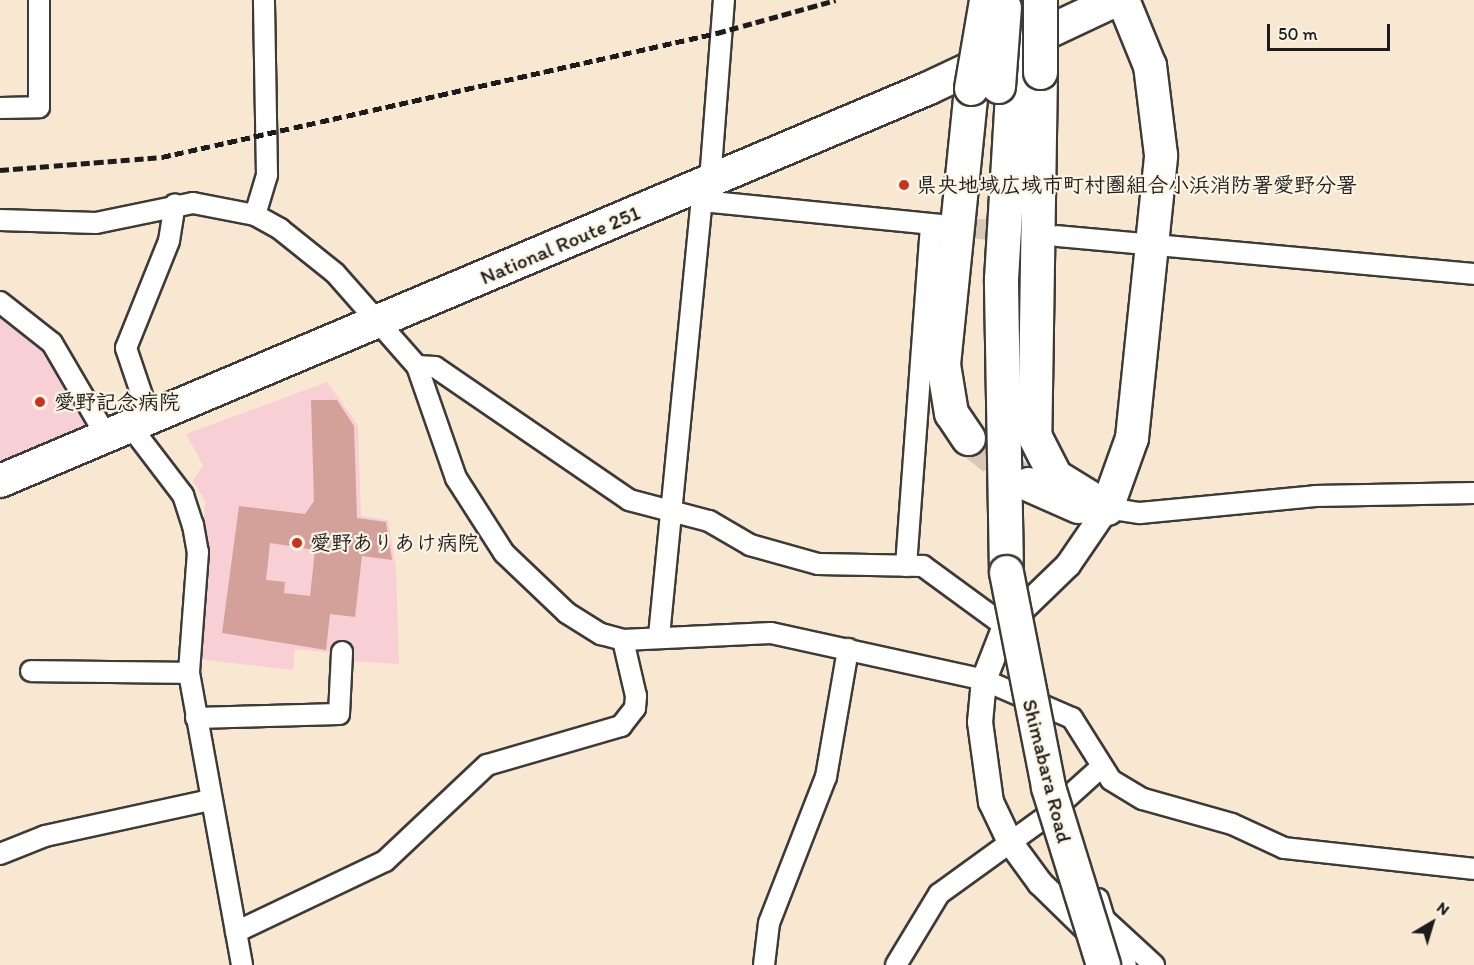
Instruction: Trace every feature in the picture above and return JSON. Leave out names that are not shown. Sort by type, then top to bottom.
[{"type":"highway","points":[[986,0],[1006,80]]},
{"type":"highway","points":[[1005,0],[1006,80],[1034,435],[1055,476],[1107,508]]},
{"type":"highway","points":[[986,429],[951,412],[943,364],[1006,80],[1020,0]]},
{"type":"highway","points":[[1006,80],[1040,0]]},
{"type":"highway","name":"National Route 251","points":[[0,481],[380,321],[703,189],[1116,0]]},
{"type":"highway","points":[[1107,508],[1132,438],[1154,243],[1161,155],[1159,111],[1150,66],[1123,0]]},
{"type":"highway","name":"Shimabara Road","points":[[1006,80],[1001,279],[986,429],[1006,572],[1048,787],[1103,965]]},
{"type":"highway","points":[[1028,484],[1075,506],[1107,508]]},
{"type":"street","points":[[0,108],[39,107],[39,0]]},
{"type":"street","points":[[255,215],[267,175],[264,0]]},
{"type":"street","points":[[659,636],[674,512],[703,189],[724,0]]},
{"type":"street","points":[[703,189],[936,225],[906,566]]},
{"type":"street","points":[[129,428],[126,348],[169,241],[175,204]]},
{"type":"street","points":[[0,220],[96,223],[175,204],[255,215],[308,250],[380,321],[417,366],[456,478],[480,521],[504,553],[567,613],[623,640],[659,636],[771,633],[984,680],[1072,718],[1100,768],[1125,791],[1232,825],[1284,848],[1474,869]]},
{"type":"street","points":[[1057,236],[1154,243],[1474,274]]},
{"type":"street","points":[[0,302],[52,343],[129,428],[183,495],[194,525],[198,552],[189,673],[210,800],[242,965]]},
{"type":"street","points":[[417,366],[435,367],[600,485],[709,522],[750,545],[818,564],[923,566],[1005,626]]},
{"type":"street","points":[[1124,965],[1040,883],[1010,842],[982,762],[984,680],[1005,626],[1068,565],[1107,508],[1140,513],[1293,498],[1474,493]]},
{"type":"street","points":[[236,932],[385,861],[487,765],[511,753],[621,726],[635,708],[636,696],[623,640]]},
{"type":"street","points":[[764,965],[770,923],[826,777],[848,649]]},
{"type":"street","points":[[196,718],[339,714],[342,652]]},
{"type":"street","points":[[31,670],[189,673]]},
{"type":"street","points":[[896,965],[939,894],[1048,815],[1100,768]]},
{"type":"street","points":[[0,854],[45,836],[210,800]]},
{"type":"street","points":[[1048,815],[1082,848],[1104,920],[1154,965]]},
{"type":"shaded area","name":"愛野記念病院","points":[[0,314],[43,346],[94,431],[0,468]]},
{"type":"shaded area","name":"愛野ありあけ病院","points":[[327,382],[358,425],[361,516],[388,520],[396,567],[399,664],[347,661],[347,654],[295,649],[293,670],[197,659],[205,501],[193,481],[203,465],[186,434]]},
{"type":"building","points":[[311,400],[337,400],[354,426],[357,518],[386,522],[392,560],[362,556],[355,617],[330,614],[326,650],[222,633],[239,506],[305,514],[314,501]],"holes":[[[270,543],[315,550],[310,596],[284,593],[285,582],[266,580]]]},
{"type":"tunnel","points":[[946,226],[1013,232]]},
{"type":"tunnel","points":[[968,438],[1024,482]]},
{"type":"railway","points":[[0,170],[162,157],[717,33],[836,0]]},
{"type":"place","name":"県央地域広域市町村圏組合小浜消防署愛野分署","points":[[904,185]]},
{"type":"place","name":"愛野記念病院","points":[[40,402]]},
{"type":"place","name":"愛野ありあけ病院","points":[[297,543]]}]
